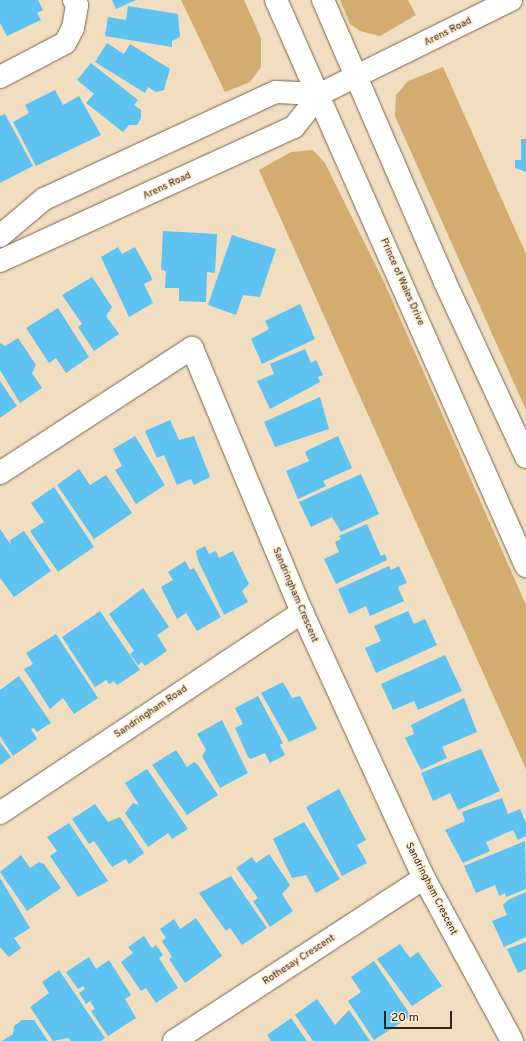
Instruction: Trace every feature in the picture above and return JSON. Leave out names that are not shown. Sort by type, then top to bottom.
[{"type":"street","points":[[0,77],[65,43],[72,28],[77,5],[74,0]]},
{"type":"street","name":"Prince of Wales Drive","points":[[276,0],[320,94],[526,566]]},
{"type":"street","points":[[323,0],[358,76],[444,280],[526,457]]},
{"type":"street","name":"Arens Road","points":[[0,261],[294,127],[320,94],[511,0]]},
{"type":"street","name":"Arens Road","points":[[0,236],[44,199],[276,92],[320,94]]},
{"type":"street","name":"Sandringham Crescent","points":[[0,473],[192,348],[302,612],[424,878],[512,1041]]},
{"type":"street","name":"Sandringham Road","points":[[0,813],[302,612]]},
{"type":"street","name":"Rothesay Crescent","points":[[174,1041],[424,878]]},
{"type":"shaded area","points":[[181,0],[244,0],[261,38],[261,67],[250,82],[225,92]]},
{"type":"shaded area","points":[[340,0],[408,0],[416,15],[380,36],[360,31],[350,24]]},
{"type":"shaded area","points":[[443,67],[526,254],[526,410],[395,116],[396,95],[408,81]]},
{"type":"shaded area","points":[[313,150],[325,163],[384,282],[526,605],[526,769],[259,170],[291,152]]},
{"type":"building","points":[[0,0],[38,0],[43,10],[37,13],[41,20],[7,36],[0,23]]},
{"type":"building","points":[[112,0],[136,0],[116,9]]},
{"type":"building","points":[[128,6],[178,14],[180,37],[172,41],[172,47],[105,36],[108,17],[126,20]]},
{"type":"building","points":[[107,43],[124,54],[130,44],[170,69],[164,90],[156,92],[148,87],[145,93],[95,62]]},
{"type":"building","points":[[91,63],[138,100],[134,105],[141,110],[141,118],[137,125],[129,125],[123,132],[86,103],[94,94],[77,80]]},
{"type":"building","points":[[55,90],[63,105],[79,96],[101,135],[36,166],[13,122],[29,113],[25,105]]},
{"type":"building","points":[[5,114],[33,166],[0,183],[0,116]]},
{"type":"building","points":[[521,139],[526,139],[526,172],[515,168],[515,160],[521,160]]},
{"type":"building","points":[[163,231],[217,234],[215,273],[207,272],[206,302],[179,301],[179,288],[165,288],[166,271],[161,270]]},
{"type":"building","points":[[232,235],[276,249],[260,297],[243,295],[236,315],[208,305]]},
{"type":"building","points":[[118,247],[122,254],[135,247],[152,280],[144,284],[153,303],[129,317],[101,257]]},
{"type":"building","points":[[92,277],[112,307],[106,316],[119,334],[94,351],[78,327],[82,324],[62,295]]},
{"type":"building","points":[[300,304],[315,339],[262,364],[251,339],[269,329],[265,321]]},
{"type":"building","points":[[58,308],[89,357],[66,373],[56,358],[49,363],[26,328]]},
{"type":"building","points":[[18,338],[36,365],[32,373],[42,388],[20,403],[0,370],[0,343],[5,346]]},
{"type":"building","points":[[305,349],[311,363],[316,360],[323,375],[318,377],[320,382],[270,409],[257,381],[274,374],[270,364]]},
{"type":"building","points":[[0,381],[17,406],[0,418]]},
{"type":"building","points":[[320,397],[329,429],[275,447],[264,422]]},
{"type":"building","points":[[170,420],[179,440],[194,436],[210,477],[194,485],[191,479],[177,485],[164,455],[157,458],[145,431]]},
{"type":"building","points":[[135,436],[165,485],[136,504],[115,470],[122,466],[113,449]]},
{"type":"building","points":[[338,436],[352,468],[323,481],[326,486],[298,499],[286,471],[309,461],[305,452]]},
{"type":"building","points":[[79,469],[90,485],[106,475],[132,513],[94,539],[57,485]]},
{"type":"building","points":[[361,474],[379,514],[341,532],[332,517],[311,527],[299,502]]},
{"type":"building","points":[[54,487],[94,547],[58,572],[30,531],[44,522],[31,503]]},
{"type":"building","points":[[367,524],[381,556],[385,554],[387,560],[336,584],[324,559],[339,552],[335,542],[341,539],[339,536]]},
{"type":"building","points":[[0,529],[11,545],[10,540],[24,531],[51,571],[14,597],[0,578]]},
{"type":"building","points":[[205,546],[209,554],[216,551],[219,558],[233,551],[249,584],[242,591],[248,602],[224,615],[198,560],[196,551]]},
{"type":"building","points":[[185,561],[190,570],[194,568],[221,617],[197,631],[186,613],[177,619],[161,587],[173,580],[168,572]]},
{"type":"building","points":[[389,566],[391,570],[399,566],[407,583],[398,587],[404,601],[370,616],[366,606],[349,614],[338,589]]},
{"type":"building","points":[[143,588],[169,627],[157,635],[167,651],[145,666],[142,662],[138,665],[130,654],[134,651],[109,614]]},
{"type":"building","points":[[100,611],[140,670],[117,685],[114,681],[109,684],[106,680],[95,687],[62,637]]},
{"type":"building","points":[[408,611],[414,624],[425,619],[437,645],[376,673],[365,648],[381,641],[374,626]]},
{"type":"building","points":[[56,634],[98,698],[74,714],[63,698],[50,709],[24,669],[33,664],[26,653]]},
{"type":"building","points":[[445,655],[462,691],[418,710],[414,701],[393,710],[381,684]]},
{"type":"building","points":[[19,676],[51,723],[37,732],[34,728],[31,729],[37,739],[13,756],[0,736],[0,690]]},
{"type":"building","points":[[283,682],[292,698],[300,696],[317,729],[289,742],[261,693]]},
{"type":"building","points":[[258,696],[283,743],[280,745],[285,755],[270,763],[265,753],[251,759],[248,757],[235,728],[243,724],[235,708]]},
{"type":"building","points":[[464,698],[477,732],[442,747],[447,758],[421,770],[405,738],[414,734],[411,725]]},
{"type":"building","points":[[222,720],[248,773],[220,788],[202,756],[206,750],[197,734]]},
{"type":"building","points":[[0,742],[11,757],[0,765]]},
{"type":"building","points":[[481,749],[500,791],[458,810],[450,793],[433,801],[421,773]]},
{"type":"building","points":[[176,750],[187,767],[194,762],[198,765],[218,795],[187,815],[152,765]]},
{"type":"building","points":[[147,769],[188,829],[172,839],[168,833],[148,847],[125,813],[133,803],[139,805],[125,783]]},
{"type":"building","points":[[339,789],[366,840],[357,845],[367,863],[342,876],[306,807]]},
{"type":"building","points":[[502,798],[508,814],[520,809],[526,823],[526,836],[518,840],[513,830],[486,842],[490,851],[463,863],[445,830],[465,821],[462,812]]},
{"type":"building","points":[[95,804],[108,822],[120,817],[144,853],[129,864],[126,859],[112,867],[94,841],[89,844],[72,819]]},
{"type":"building","points":[[304,822],[340,879],[316,893],[306,875],[292,878],[273,839]]},
{"type":"building","points":[[69,823],[108,881],[78,897],[50,856],[57,851],[47,837]]},
{"type":"building","points":[[525,841],[526,889],[506,897],[505,893],[499,896],[495,885],[476,893],[464,866]]},
{"type":"building","points":[[269,854],[290,885],[282,894],[293,911],[270,927],[253,901],[258,898],[236,868],[252,857],[256,863]]},
{"type":"building","points":[[21,855],[30,868],[39,862],[44,864],[61,888],[27,911],[0,872]]},
{"type":"building","points":[[231,876],[267,928],[242,945],[230,928],[226,931],[199,893]]},
{"type":"building","points":[[0,878],[30,928],[14,938],[21,948],[9,957],[0,947]]},
{"type":"building","points":[[526,892],[526,937],[504,947],[492,921],[507,915],[503,905],[508,900]]},
{"type":"building","points":[[196,918],[222,956],[185,983],[169,959],[172,957],[162,941],[166,938],[160,929],[174,919],[180,929]]},
{"type":"building","points":[[144,936],[152,948],[156,945],[163,955],[159,958],[178,988],[156,1003],[146,988],[141,991],[121,962],[133,953],[128,947]]},
{"type":"building","points":[[526,942],[526,969],[518,973],[507,949]]},
{"type":"building","points":[[400,944],[410,958],[418,952],[442,986],[412,1006],[377,959]]},
{"type":"building","points":[[89,957],[96,969],[109,960],[131,995],[125,999],[136,1018],[108,1036],[91,1011],[95,1009],[90,1001],[86,1004],[79,993],[85,989],[83,986],[78,989],[66,972]]},
{"type":"building","points":[[374,961],[411,1016],[374,1040],[348,1001],[361,992],[351,977]]},
{"type":"building","points":[[59,970],[105,1038],[101,1041],[71,1041],[68,1038],[53,1041],[30,1007],[49,993],[42,982]]},
{"type":"building","points":[[317,999],[335,1025],[349,1010],[370,1041],[313,1041],[295,1015]]},
{"type":"building","points":[[291,1018],[307,1041],[271,1041],[267,1035]]},
{"type":"building","points":[[22,1020],[34,1020],[48,1041],[2,1041],[13,1034],[14,1026]]}]
